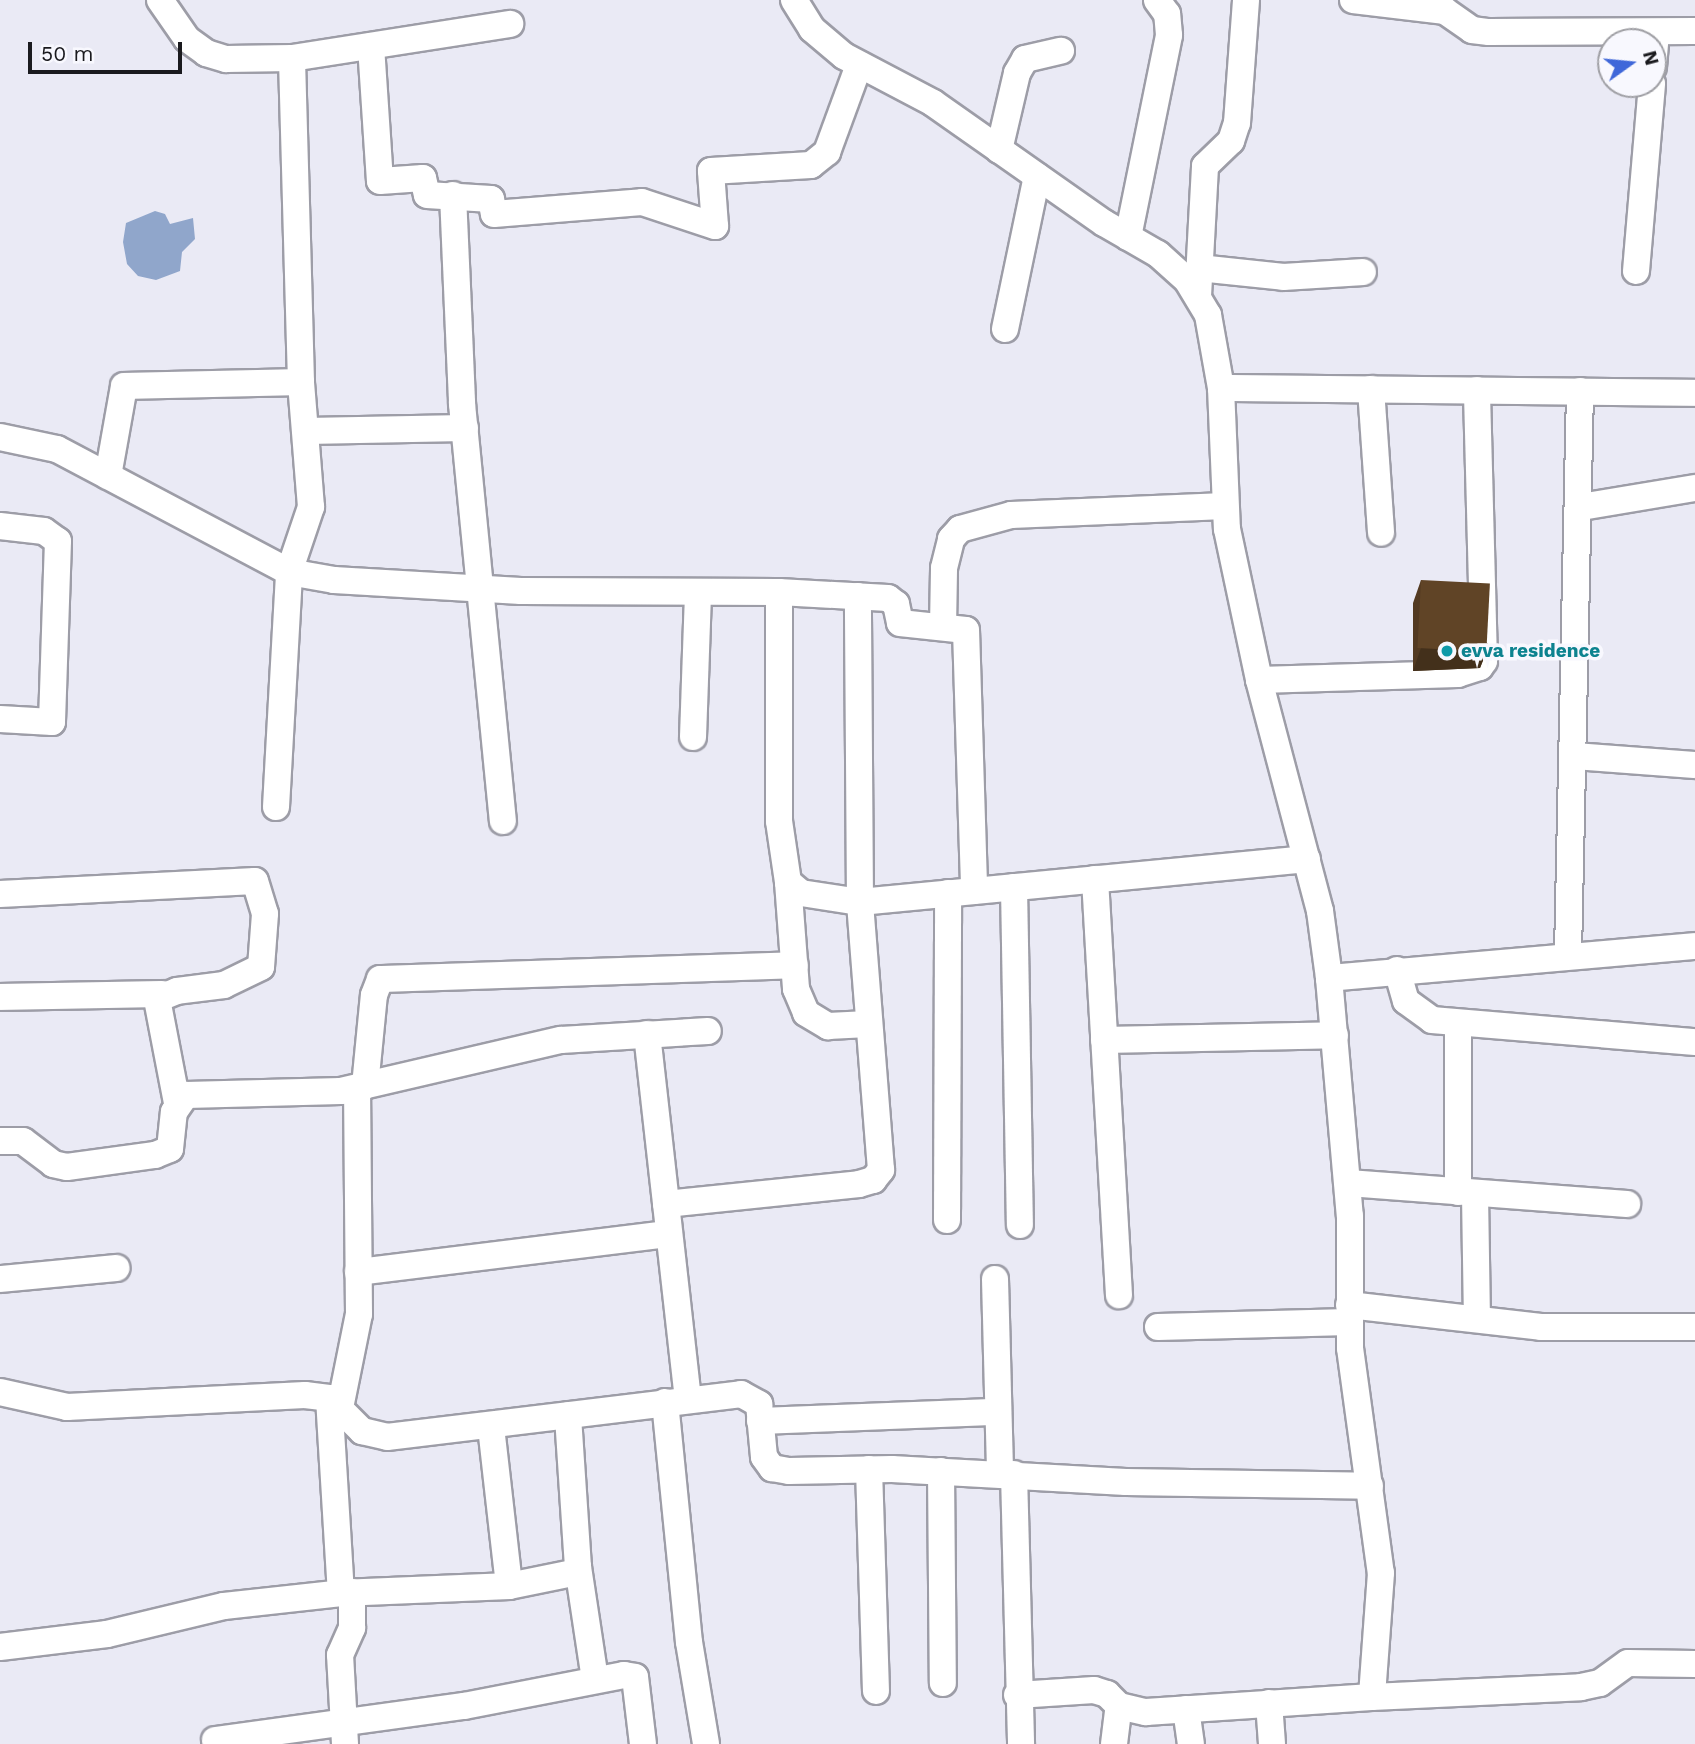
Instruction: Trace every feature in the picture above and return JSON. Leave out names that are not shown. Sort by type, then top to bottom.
[{"type":"street","points":[[160,0],[187,39],[206,53],[226,59],[292,58],[510,24]]},
{"type":"street","points":[[1128,237],[1169,35],[1167,14],[1157,0]]},
{"type":"street","points":[[1198,296],[1205,166],[1231,141],[1237,123],[1246,0]]},
{"type":"street","points":[[1353,0],[1445,11],[1460,9],[1472,30],[1597,33]]},
{"type":"street","points":[[803,4],[812,29],[859,65],[933,103],[1037,176],[1158,254],[1198,296],[1213,334],[1221,388],[1224,506],[1258,680],[1320,911],[1329,978],[1348,1183],[1349,1313],[1381,1573],[1372,1697]]},
{"type":"street","points":[[1667,32],[1695,31]]},
{"type":"street","points":[[371,46],[380,181],[423,178],[427,195],[491,199],[494,214],[642,202],[715,226],[711,172],[811,164],[827,152],[859,65]]},
{"type":"street","points":[[999,150],[1017,72],[1025,59],[1061,51]]},
{"type":"street","points":[[276,807],[289,572],[310,507],[300,382],[292,58]]},
{"type":"street","points":[[1636,271],[1651,98]]},
{"type":"street","points":[[1005,329],[1037,176]]},
{"type":"street","points":[[453,195],[465,428],[503,821]]},
{"type":"street","points":[[1199,268],[1284,277],[1363,272]]},
{"type":"street","points":[[108,476],[124,386],[300,382]]},
{"type":"street","points":[[1221,388],[1695,393]]},
{"type":"street","points":[[1371,389],[1381,533]]},
{"type":"street","points":[[1258,680],[1458,674],[1480,667],[1484,661],[1477,390]]},
{"type":"street","points":[[1568,954],[1581,507],[1580,391]]},
{"type":"street","points":[[306,431],[465,428]]},
{"type":"street","points":[[0,437],[57,449],[289,572],[334,580],[480,588],[779,592],[858,596],[893,599],[900,623],[961,628],[968,635],[961,892],[947,1220]]},
{"type":"street","points":[[1581,507],[1695,488]]},
{"type":"street","points":[[943,627],[944,568],[950,540],[960,529],[1012,515],[1224,506]]},
{"type":"street","points":[[0,526],[44,531],[58,541],[52,722],[0,719]]},
{"type":"street","points":[[779,592],[779,821],[801,1003],[815,1020],[828,1026],[867,1024]]},
{"type":"street","points":[[693,737],[698,593]]},
{"type":"street","points":[[666,1204],[873,1181],[881,1170],[867,1024],[860,902],[858,596]]},
{"type":"street","points":[[1574,756],[1695,765]]},
{"type":"street","points":[[788,882],[801,893],[860,902],[1307,859]]},
{"type":"street","points":[[1095,879],[1119,1295]]},
{"type":"street","points":[[0,894],[255,881],[265,914],[261,967],[224,985],[162,994],[0,997]]},
{"type":"street","points":[[1014,887],[1020,1225]]},
{"type":"street","points":[[1329,978],[1568,954],[1695,946]]},
{"type":"street","points":[[344,1733],[340,1655],[352,1628],[346,1592],[335,1403],[357,1334],[361,1087],[373,995],[380,979],[795,965]]},
{"type":"street","points":[[1397,970],[1406,1001],[1417,1013],[1458,1024],[1695,1042]]},
{"type":"street","points":[[0,1141],[23,1141],[53,1164],[67,1167],[155,1155],[170,1149],[177,1103],[157,999],[162,994]]},
{"type":"street","points":[[1458,1024],[1466,1193],[1478,1320]]},
{"type":"street","points":[[177,1103],[186,1095],[204,1092],[361,1087],[561,1040],[708,1031]]},
{"type":"street","points":[[647,1034],[669,1234],[689,1642],[705,1744]]},
{"type":"street","points":[[1104,1040],[1335,1035]]},
{"type":"street","points":[[1348,1183],[1627,1204]]},
{"type":"street","points":[[358,1272],[669,1234]]},
{"type":"street","points":[[0,1279],[116,1268]]},
{"type":"street","points":[[995,1279],[998,1412],[1007,1474],[1021,1744]]},
{"type":"street","points":[[1158,1327],[1349,1313],[1478,1320],[1541,1327],[1695,1327]]},
{"type":"street","points":[[0,1392],[68,1407],[305,1395],[335,1403],[373,1436],[491,1427],[676,1401],[752,1396],[758,1404],[764,1457],[772,1468],[942,1471],[1126,1482],[1370,1486]]},
{"type":"street","points":[[761,1421],[998,1412]]},
{"type":"street","points":[[568,1415],[578,1567],[595,1680]]},
{"type":"street","points":[[491,1427],[509,1586]]},
{"type":"street","points":[[869,1469],[876,1691]]},
{"type":"street","points":[[942,1471],[943,1683]]},
{"type":"street","points":[[0,1645],[107,1634],[224,1606],[346,1592],[509,1586],[573,1573],[578,1567]]},
{"type":"street","points":[[1017,1695],[1094,1689],[1107,1694],[1119,1706],[1146,1712],[1581,1687],[1600,1683],[1628,1663],[1695,1664]]},
{"type":"street","points":[[215,1740],[344,1733],[624,1675],[635,1678],[643,1744]]},
{"type":"street","points":[[1269,1703],[1272,1744]]},
{"type":"street","points":[[1114,1744],[1119,1706]]},
{"type":"street","points":[[1186,1709],[1191,1744]]},
{"type":"water","points":[[155,211],[165,214],[170,224],[193,218],[195,239],[182,252],[180,271],[156,280],[138,276],[127,264],[123,242],[126,223]]},
{"type":"building","points":[[1421,580],[1490,584],[1486,652],[1417,648]]},
{"type":"place","name":"evva residence","points":[[1447,651]]}]
